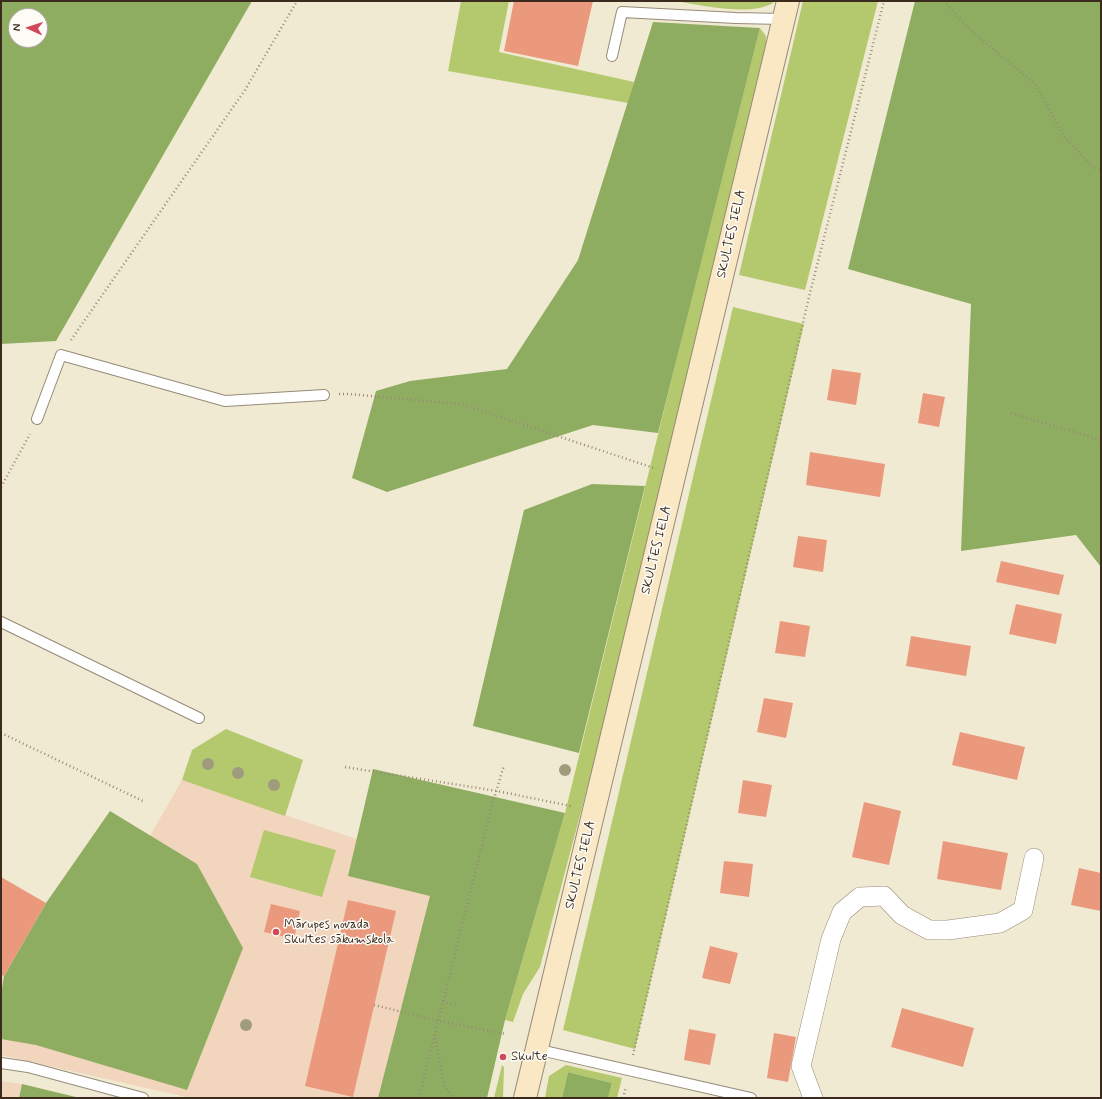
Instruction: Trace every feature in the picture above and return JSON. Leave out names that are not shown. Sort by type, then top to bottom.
[{"type":"main road","name":"SKULTES IELA","points":[[525,1098],[786,10]]},
{"type":"street","points":[[813,1098],[801,1066],[831,939],[842,912],[860,897],[884,896],[902,915],[929,930],[954,929],[1000,923],[1023,910],[1034,858]]},
{"type":"lane","points":[[612,56],[622,12],[736,18],[786,10]]},
{"type":"lane","points":[[37,419],[60,355],[225,401],[324,395]]},
{"type":"lane","points":[[1,622],[199,718]]},
{"type":"lane","points":[[536,1049],[751,1098]]},
{"type":"lane","points":[[1,1063],[28,1067],[143,1098]]},
{"type":"path","points":[[60,355],[245,90],[297,1]]},
{"type":"path","points":[[623,1098],[810,297],[884,1]]},
{"type":"path","points":[[944,1],[966,26],[1036,85],[1064,137],[1093,167],[1101,170]]},
{"type":"path","points":[[324,395],[348,394],[461,404],[675,475]]},
{"type":"path","points":[[1011,413],[1101,440]]},
{"type":"path","points":[[1,487],[37,419]]},
{"type":"path","points":[[1,733],[145,802]]},
{"type":"path","points":[[419,1098],[504,765]]},
{"type":"path","points":[[345,767],[497,791],[594,811]]},
{"type":"path","points":[[443,1002],[456,1005]]},
{"type":"path","points":[[374,1005],[438,1021],[506,1034]]},
{"type":"path","points":[[435,1036],[444,1084],[452,1098]]},
{"type":"shaded area","name":"Mārupes novada Skultes sākumskola","points":[[182,780],[362,841],[473,868],[414,1098],[190,1098],[1,1055],[1,975],[4,976],[37,919],[88,944]]},
{"type":"shaded area","points":[[1,1081],[22,1084],[19,1098],[1,1098]]},
{"type":"green space","points":[[1,1],[252,1],[56,341],[1,344]]},
{"type":"green space","points":[[461,1],[509,1],[499,52],[634,82],[628,103],[448,71]]},
{"type":"green space","points":[[675,1],[773,1],[773,3],[763,7],[738,10]]},
{"type":"green space","points":[[803,1],[878,1],[805,290],[739,275]]},
{"type":"green space","points":[[915,1],[1101,1],[1101,567],[1076,535],[961,551],[971,304],[848,269]]},
{"type":"green space","points":[[653,22],[760,28],[658,433],[593,425],[387,492],[352,478],[376,391],[410,381],[507,369],[578,260]]},
{"type":"green space","points":[[760,28],[766,36],[766,45],[614,686],[540,967],[523,994],[513,1022],[505,1020],[565,813],[695,284]]},
{"type":"green space","points":[[733,307],[804,324],[635,1049],[563,1030]]},
{"type":"green space","points":[[592,484],[645,486],[579,753],[473,726],[524,510]]},
{"type":"green space","points":[[226,729],[303,760],[285,816],[182,780],[192,750]]},
{"type":"green space","points":[[373,769],[565,813],[505,1020],[487,1098],[378,1098],[430,896],[348,876]]},
{"type":"green space","points":[[110,811],[197,864],[243,948],[187,1090],[36,1045],[1,1039],[1,995],[4,976],[46,903]]},
{"type":"green space","points":[[264,830],[336,850],[322,897],[250,877]]},
{"type":"green space","points":[[502,1065],[504,1067],[503,1098],[494,1098]]},
{"type":"green space","points":[[566,1065],[622,1078],[617,1098],[608,1098],[612,1083],[568,1072],[562,1098],[545,1098],[549,1076]]},
{"type":"green space","points":[[568,1072],[612,1083],[608,1098],[562,1098]]},
{"type":"green space","points":[[22,1084],[80,1098],[19,1098]]},
{"type":"building","points":[[514,1],[593,1],[578,66],[504,51]]},
{"type":"building","points":[[832,369],[861,373],[856,405],[827,400]]},
{"type":"building","points":[[923,393],[945,397],[939,427],[918,423]]},
{"type":"building","points":[[810,452],[885,464],[880,497],[806,485]]},
{"type":"building","points":[[798,536],[827,540],[823,572],[793,567]]},
{"type":"building","points":[[1001,561],[1064,575],[1059,595],[996,582]]},
{"type":"building","points":[[1016,604],[1062,614],[1056,644],[1009,634]]},
{"type":"building","points":[[780,621],[810,626],[805,657],[775,653]]},
{"type":"building","points":[[911,636],[971,646],[966,676],[906,666]]},
{"type":"building","points":[[764,698],[793,703],[786,738],[757,732]]},
{"type":"building","points":[[960,732],[1025,747],[1017,780],[952,765]]},
{"type":"building","points":[[743,780],[772,785],[766,817],[738,813]]},
{"type":"building","points":[[864,802],[901,811],[889,865],[852,857]]},
{"type":"building","points":[[943,841],[1008,853],[1001,890],[937,879]]},
{"type":"building","points":[[724,861],[753,864],[749,897],[720,893]]},
{"type":"building","points":[[1079,868],[1101,873],[1101,911],[1071,905]]},
{"type":"building","points":[[1,877],[46,903],[4,976],[1,975]]},
{"type":"building","points":[[348,900],[396,911],[353,1097],[305,1086]]},
{"type":"building","points":[[271,904],[300,911],[294,939],[264,932]]},
{"type":"building","points":[[710,946],[738,953],[730,984],[702,978]]},
{"type":"building","points":[[902,1008],[974,1028],[963,1067],[891,1047]]},
{"type":"building","points":[[689,1029],[716,1034],[710,1065],[684,1060]]},
{"type":"building","points":[[774,1033],[796,1037],[788,1082],[767,1078]]},
{"type":"place","name":"Mārupes novada Skultes sākumskola","points":[[276,932]]},
{"type":"place","name":"Skulte","points":[[503,1057]]}]
